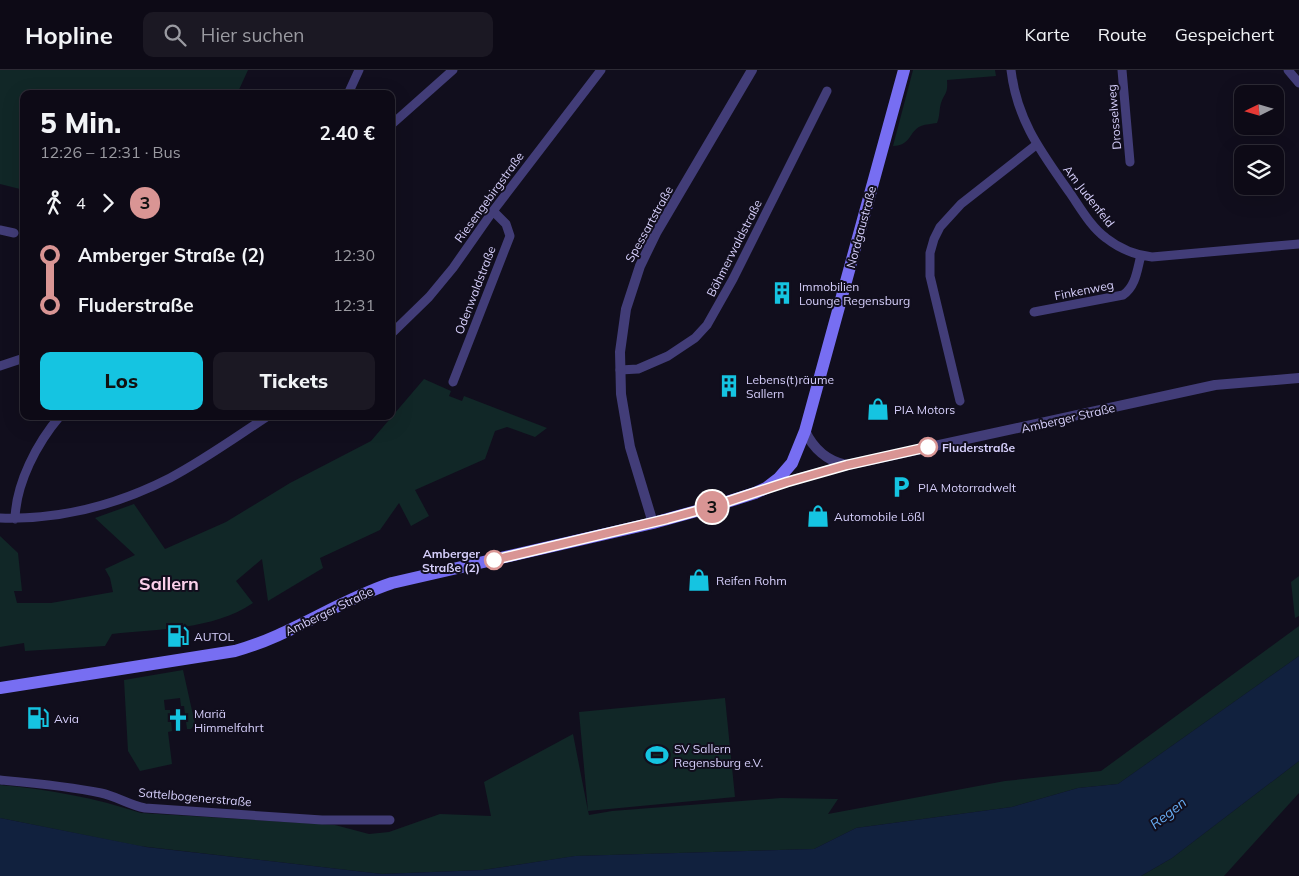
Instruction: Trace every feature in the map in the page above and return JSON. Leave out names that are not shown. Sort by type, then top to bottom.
[{"type":"main road","name":"Nordgaustraße","points":[[766,488],[779,478],[792,463],[805,431],[904,70]]},
{"type":"main road","name":"Amberger Straße","points":[[0,688],[235,651],[277,637],[362,593],[392,583],[652,523],[711,507],[766,488]]},
{"type":"street","points":[[350,90],[359,70]]},
{"type":"street","points":[[395,121],[453,70]]},
{"type":"street","name":"Riesengebirgstraße","points":[[395,330],[429,297],[453,268],[601,70]]},
{"type":"street","name":"Spessartstraße","points":[[652,523],[630,447],[621,394],[622,331],[626,309],[640,266],[656,233],[752,70]]},
{"type":"street","name":"Am Judenfeld","points":[[1011,70],[1018,104],[1036,146],[1099,232],[1122,248],[1141,255],[1152,256],[1299,244]]},
{"type":"street","name":"Drosselweg","points":[[1122,70],[1130,162]]},
{"type":"street","points":[[1288,70],[1299,83]]},
{"type":"street","name":"Böhmerwaldstraße","points":[[620,370],[638,369],[668,356],[694,338],[707,325],[827,91]]},
{"type":"street","points":[[960,401],[930,276],[930,253],[934,239],[940,227],[961,204],[1036,146]]},
{"type":"street","name":"Odenwaldstraße","points":[[453,382],[510,236],[506,224],[494,211]]},
{"type":"street","points":[[0,230],[14,233]]},
{"type":"street","name":"Finkenweg","points":[[1034,312],[1123,295],[1129,291],[1134,282],[1141,255]]},
{"type":"street","points":[[0,366],[20,359]]},
{"type":"street","name":"Amberger Straße","points":[[766,488],[847,465],[1215,385],[1299,378]]},
{"type":"street","points":[[15,519],[15,506],[26,472],[49,429],[57,420]]},
{"type":"street","points":[[0,518],[15,519],[78,512],[140,492],[171,477],[262,420]]},
{"type":"street","points":[[805,431],[818,450],[836,463],[847,465]]},
{"type":"street","name":"Sattelbogenerstraße","points":[[0,780],[101,793],[145,808],[322,820],[390,820]]},
{"type":"green space","points":[[0,70],[248,70],[239,90],[20,90],[20,189],[0,184]]},
{"type":"green space","points":[[913,70],[995,70],[996,76],[947,80],[947,91],[941,103],[937,123],[917,128],[903,144],[893,146]]},
{"type":"green space","points":[[424,379],[451,391],[449,396],[462,401],[464,396],[547,428],[535,437],[507,427],[495,431],[485,459],[415,490],[429,516],[411,526],[399,503],[380,530],[320,558],[323,568],[268,601],[262,559],[236,581],[253,603],[221,619],[185,627],[112,634],[105,646],[25,651],[24,643],[0,647],[0,536],[18,553],[22,591],[14,591],[17,603],[51,603],[113,592],[110,578],[105,569],[135,555],[95,518],[134,504],[165,549],[226,522],[290,483],[371,441],[389,420],[395,420],[395,413]]},
{"type":"green space","points":[[1299,576],[1299,616],[1295,618],[1291,582]]},
{"type":"green space","points":[[1299,626],[1299,656],[1118,784],[1078,788],[1012,807],[856,828],[814,849],[576,856],[483,870],[382,874],[139,846],[0,818],[0,785],[71,795],[141,813],[335,825],[369,834],[389,832],[440,814],[491,816],[484,782],[573,734],[589,815],[612,811],[781,798],[838,799],[828,814],[1005,781],[1101,771]]},
{"type":"green space","points":[[183,670],[195,724],[191,729],[187,729],[184,706],[181,706],[180,698],[164,700],[165,710],[170,710],[172,731],[168,732],[172,764],[140,771],[128,751],[124,680]]},
{"type":"green space","name":"SV Sallern Regensburg e.V.","points":[[725,698],[735,797],[588,811],[579,712]]},
{"type":"green space","points":[[1299,761],[1299,793],[1224,876],[1141,876],[1172,858]]},
{"type":"water","name":"Regen","points":[[1299,656],[1299,761],[1172,858],[1141,876],[0,876],[0,818],[146,847],[382,874],[483,870],[575,856],[814,849],[856,828],[1012,807],[1078,788],[1118,784]]},
{"type":"bus line","name":"3","points":[[494,560],[667,519],[847,465],[928,447]]},
{"type":"place","name":"Immobilien Lounge Regensburg","points":[[782,293]]},
{"type":"place","name":"Lebens(t)räume Sallern","points":[[729,386]]},
{"type":"place","name":"PIA Motors","points":[[878,409]]},
{"type":"place","name":"Fluderstraße","points":[[928,447]]},
{"type":"place","name":"PIA Motorradwelt","points":[[901,487]]},
{"type":"place","name":"Automobile Lößl","points":[[818,516]]},
{"type":"place","name":"Amberger Straße (2)","points":[[494,560]]},
{"type":"place","name":"Reifen Rohm","points":[[699,580]]},
{"type":"place","name":"AUTOL","points":[[178,636]]},
{"type":"place","name":"Avia","points":[[38,718]]},
{"type":"place","name":"Mariä Himmelfahrt","points":[[178,720]]},
{"type":"place","name":"SV Sallern Regensburg e.V.","points":[[657,755]]},
{"type":"district","name":"Sallern","points":[[169,583]]}]
